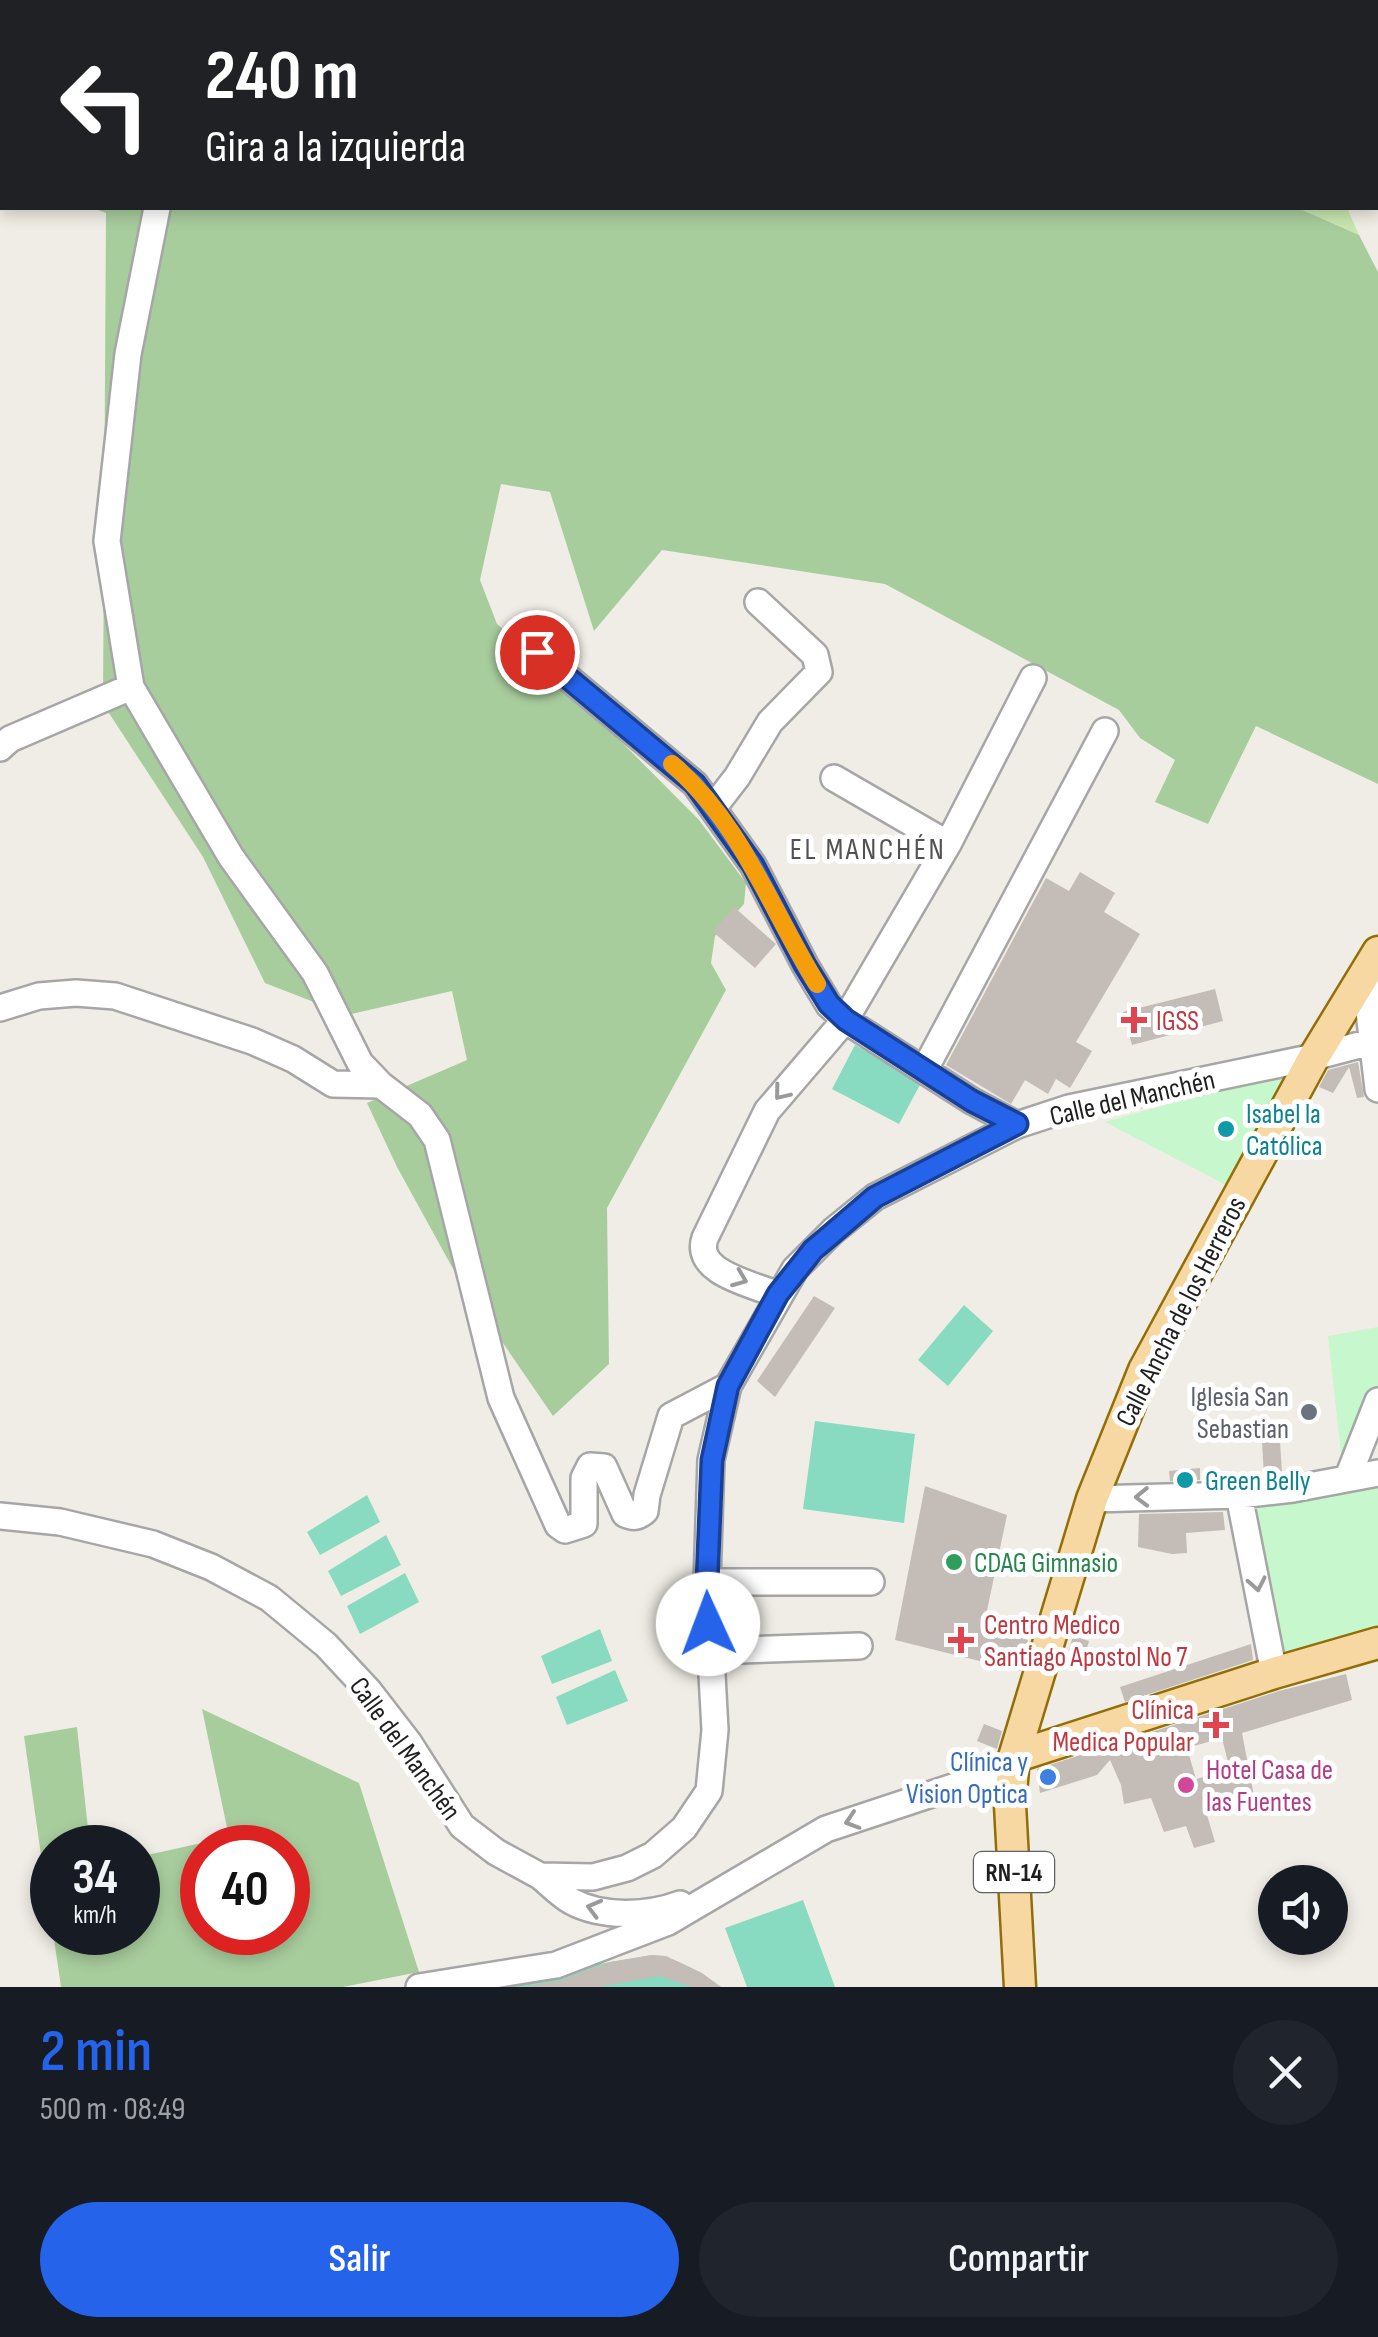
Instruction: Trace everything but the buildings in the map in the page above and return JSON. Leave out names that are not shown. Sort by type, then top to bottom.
[{"type":"main road","points":[[1314,1056],[1372,964]]},
{"type":"main road","name":"Calle Ancha de los Herreros","points":[[1020,1987],[1010,1805],[1013,1765],[1092,1498],[1144,1370],[1314,1056]]},
{"type":"main road","points":[[1013,1765],[1274,1673],[1378,1644]]},
{"type":"street","points":[[157,210],[128,354],[107,541],[131,688],[231,857],[315,974],[360,1063],[381,1086],[420,1115],[437,1140],[500,1398],[558,1525],[564,1530],[584,1524],[584,1478],[590,1466],[598,1464],[604,1467],[625,1514],[640,1516],[645,1511],[671,1416],[728,1386]]},
{"type":"street","points":[[713,808],[770,722],[819,672],[815,655],[758,602]]},
{"type":"street","points":[[537,652],[695,784],[753,865],[829,1004],[846,1020],[972,1101],[1017,1124]]},
{"type":"street","points":[[778,1294],[715,1268],[704,1260],[701,1248],[767,1111],[846,1020],[948,844],[1034,678]]},
{"type":"street","points":[[0,748],[10,739],[131,688]]},
{"type":"street","points":[[925,1069],[1105,731]]},
{"type":"street","points":[[834,778],[948,844]]},
{"type":"street","points":[[1372,964],[1378,1089]]},
{"type":"street","points":[[0,1008],[38,996],[115,996],[293,1058],[333,1084],[381,1086]]},
{"type":"street","name":"Calle del Manchén","points":[[0,1516],[60,1522],[154,1544],[269,1598],[326,1645],[368,1690],[410,1743],[462,1826],[496,1852],[540,1876],[592,1877],[627,1868],[653,1854],[684,1828],[709,1790],[715,1730],[707,1582],[712,1460],[728,1386],[778,1294],[813,1250],[875,1197],[1017,1124],[1069,1108],[1375,1040]]},
{"type":"street","points":[[1348,1478],[1378,1401]]},
{"type":"street","points":[[1092,1498],[1239,1495],[1293,1490],[1378,1473]]},
{"type":"street","points":[[1239,1495],[1274,1673]]},
{"type":"street","points":[[707,1582],[871,1582]]},
{"type":"street","points":[[710,1651],[859,1646]]},
{"type":"street","points":[[418,1987],[556,1965],[668,1922],[826,1829],[1013,1765]]},
{"type":"street","points":[[540,1876],[570,1901],[605,1913],[668,1909],[723,1890]]},
{"type":"green space","points":[[98,210],[1303,210],[1359,235],[1378,272],[1378,784],[1256,726],[1208,824],[1155,802],[1175,760],[1140,738],[1119,710],[885,584],[662,550],[594,631],[550,492],[501,484],[480,580],[497,624],[568,688],[699,820],[746,883],[744,904],[715,936],[711,963],[726,990],[607,1208],[609,1364],[553,1416],[457,1276],[367,1103],[467,1060],[452,991],[347,1015],[265,983],[203,857],[103,704],[106,213]]},
{"type":"green space","points":[[1303,210],[1348,210],[1359,235]]},
{"type":"green space","points":[[855,1045],[922,1081],[899,1124],[832,1089]]},
{"type":"green space","points":[[1303,1066],[1228,1186],[1105,1122]]},
{"type":"green space","points":[[964,1305],[993,1331],[948,1386],[918,1360]]},
{"type":"green space","points":[[1378,1327],[1378,1387],[1343,1471],[1328,1336]]},
{"type":"green space","points":[[815,1421],[915,1434],[904,1523],[803,1509]]},
{"type":"green space","points":[[1378,1481],[1378,1635],[1281,1663],[1250,1509]]},
{"type":"green space","points":[[367,1495],[380,1522],[320,1555],[307,1532]]},
{"type":"green space","points":[[386,1535],[401,1565],[341,1596],[328,1571]]},
{"type":"green space","points":[[405,1573],[419,1602],[360,1634],[347,1606]]},
{"type":"green space","points":[[600,1629],[612,1661],[552,1684],[541,1656]]},
{"type":"green space","points":[[615,1670],[628,1701],[567,1725],[556,1697]]},
{"type":"green space","points":[[202,1709],[359,1783],[419,1972],[343,1987],[61,1987],[56,1955],[160,1955],[160,1852],[180,1848],[180,1955],[310,1955],[310,1825],[226,1825]]},
{"type":"green space","points":[[77,1727],[88,1825],[37,1825],[24,1736]]},
{"type":"green space","points":[[803,1900],[835,1987],[747,1987],[725,1928]]},
{"type":"green space","points":[[652,1955],[688,1966],[721,1987],[461,1987]]},
{"type":"slow traffic","points":[[672,764],[695,784],[753,865],[817,984]]},
{"type":"place","name":"IGSS","points":[[1134,1020]]},
{"type":"place","name":"Isabel la Católica","points":[[1226,1129]]},
{"type":"place","name":"Iglesia San Sebastian","points":[[1309,1412]]},
{"type":"place","name":"Green Belly","points":[[1185,1480]]},
{"type":"place","name":"CDAG Gimnasio","points":[[954,1562]]},
{"type":"place","name":"Centro Medico Santiago Apostol No 7","points":[[961,1640]]},
{"type":"place","name":"Clínica Medica Popular","points":[[1216,1725]]},
{"type":"place","name":"Clínica y Vision Optica","points":[[1048,1777]]},
{"type":"place","name":"Hotel Casa de las Fuentes","points":[[1186,1785]]},
{"type":"district","name":"EL MANCHÉN","points":[[868,849]]},
{"type":"route","points":[[537,652],[695,784],[753,865],[829,1004],[846,1020],[972,1101],[1017,1124],[875,1197],[813,1250],[778,1294],[728,1386],[712,1460],[708,1624]]}]
